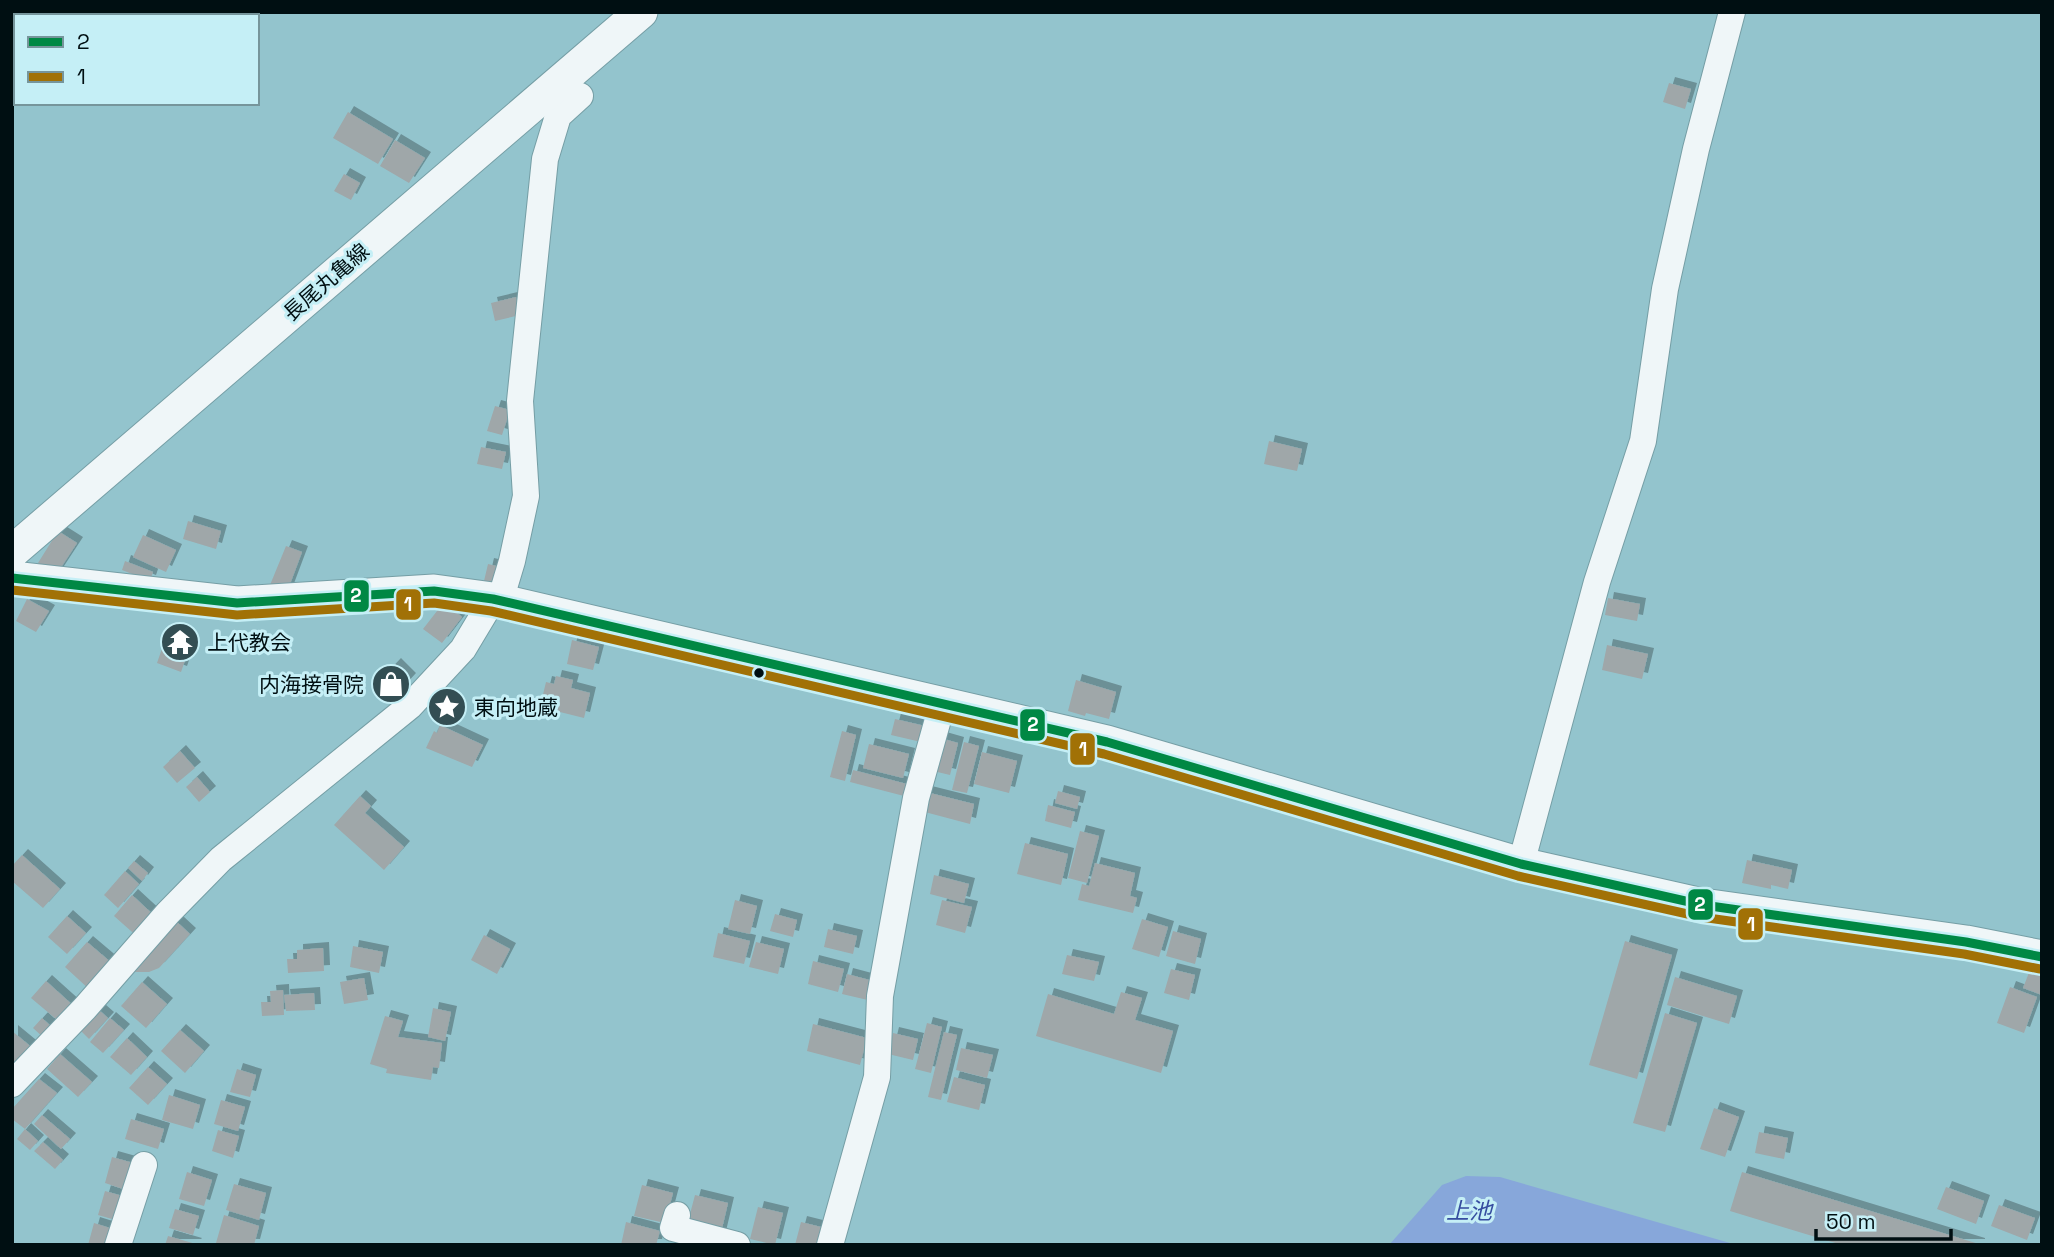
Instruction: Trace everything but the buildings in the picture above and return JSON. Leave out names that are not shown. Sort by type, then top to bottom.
[{"type":"main road","name":"長尾丸亀線","points":[[12,552],[549,107],[642,12]]},
{"type":"main road","points":[[12,578],[237,603],[434,591],[493,599],[1107,742],[1521,864],[1703,905],[1966,942],[2042,957]]},
{"type":"street","points":[[1521,864],[1597,582],[1643,441],[1667,276],[1696,149],[1732,12]]},
{"type":"street","points":[[12,1084],[85,1008],[168,913],[222,859],[410,706],[463,649],[493,599],[503,592],[526,496],[520,401],[549,107],[580,96]]},
{"type":"street","points":[[830,1245],[877,1077],[880,996],[916,798],[942,705]]},
{"type":"street","points":[[118,1245],[144,1165]]},
{"type":"street","points":[[673,1229],[737,1245]]},
{"type":"water","name":"上池","points":[[1466,1176],[1500,1177],[1737,1245],[1389,1245],[1442,1185]]},
{"type":"transit line","name":"2","points":[[12,578],[237,603],[434,591],[493,599],[1107,742],[1521,864],[1703,905],[1966,942],[2042,957]]},
{"type":"transit line","name":"1","points":[[12,590],[237,615],[434,603],[491,611],[1104,754],[1518,876],[1701,917],[1964,954],[2040,969]]},
{"type":"place","name":"上代教会","points":[[180,642]]},
{"type":"place","name":"内海接骨院","points":[[391,684]]},
{"type":"place","name":"東向地蔵","points":[[447,707]]}]
